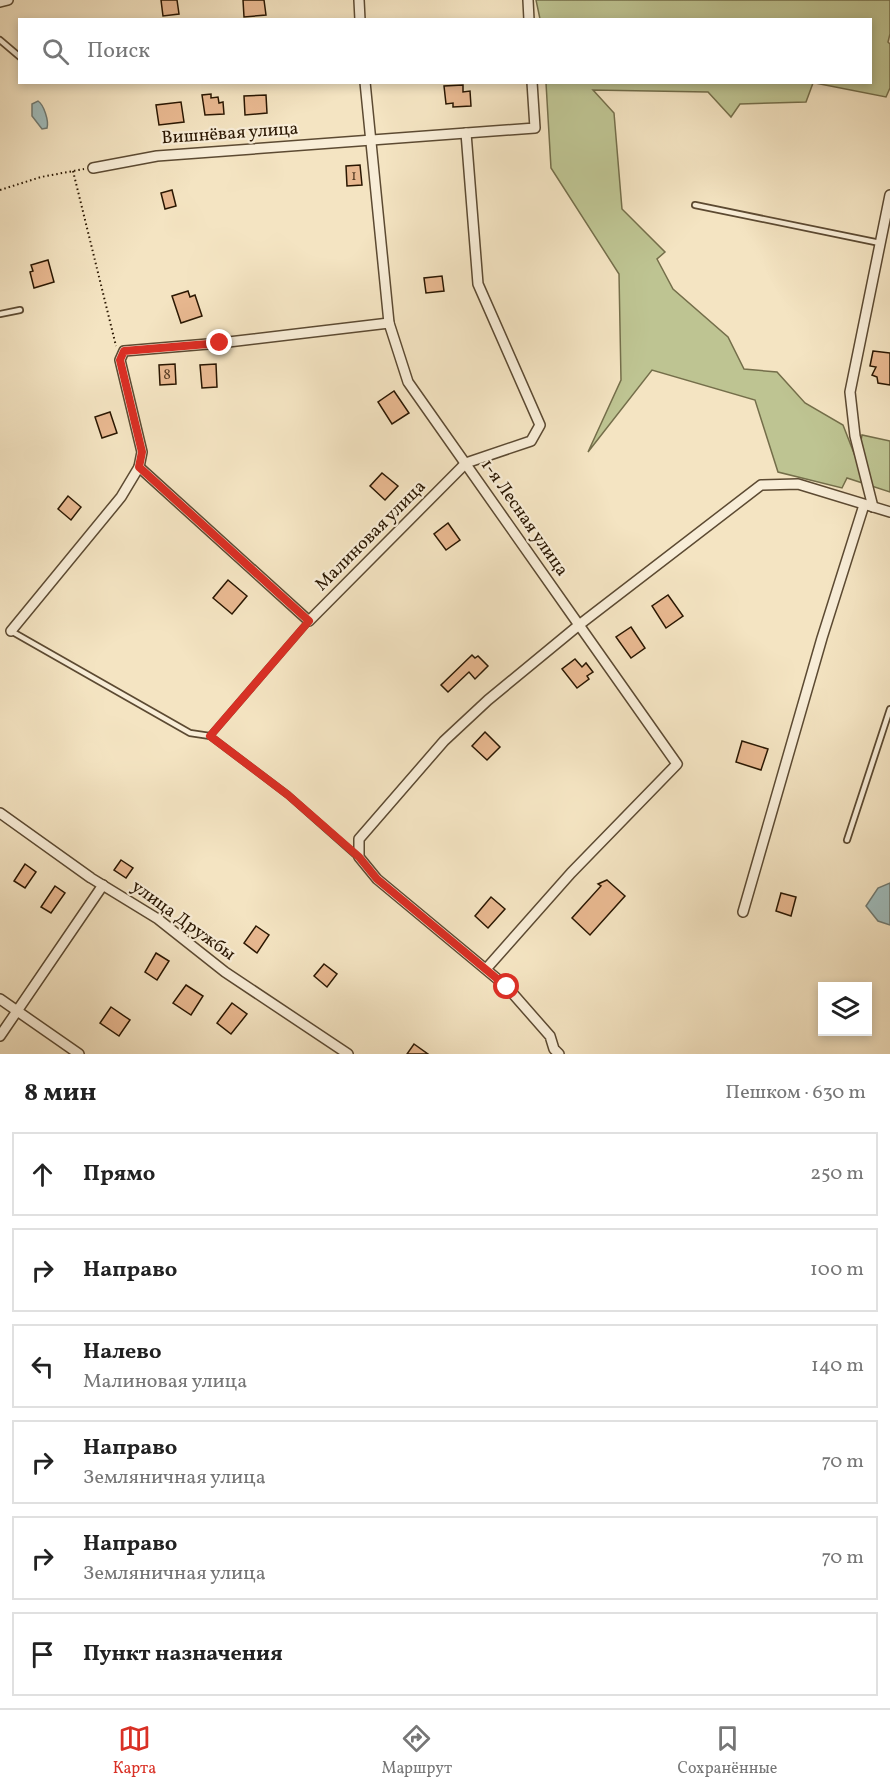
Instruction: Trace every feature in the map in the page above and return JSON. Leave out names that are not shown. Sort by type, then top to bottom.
[{"type":"street","points":[[0,2],[8,0]]},
{"type":"street","points":[[359,0],[360,18]]},
{"type":"street","points":[[528,0],[529,18]]},
{"type":"street","name":"1-я Лесная улица","points":[[365,84],[389,323],[408,382],[677,764],[571,873],[486,969]]},
{"type":"street","name":"Вишнёвая улица","points":[[93,168],[157,156],[535,128],[532,84]]},
{"type":"street","points":[[466,133],[478,284],[540,425],[531,441],[466,463]]},
{"type":"street","points":[[743,912],[822,638],[869,506],[855,436],[850,392],[890,195]]},
{"type":"street","points":[[10,631],[121,497],[139,467],[142,452],[120,360],[124,351],[220,343],[389,323]]},
{"type":"street","name":"Малиновая улица","points":[[309,621],[466,463]]},
{"type":"street","points":[[139,467],[309,621]]},
{"type":"street","points":[[553,1052],[550,1036],[507,987],[377,879],[359,857],[358,839],[444,741],[488,700],[579,625],[761,485],[798,484],[890,512]]},
{"type":"street","name":"улица Дружбы","points":[[0,813],[103,885],[158,919],[225,972],[348,1054]]},
{"type":"street","points":[[0,1036],[103,885]]},
{"type":"street","points":[[0,999],[79,1054]]},
{"type":"lane","points":[[0,39],[18,55]]},
{"type":"lane","points":[[695,205],[880,243]]},
{"type":"lane","points":[[0,314],[20,310]]},
{"type":"lane","points":[[210,736],[309,621]]},
{"type":"lane","points":[[10,631],[190,733],[210,736],[288,795],[359,857]]},
{"type":"lane","points":[[847,840],[890,709]]},
{"type":"path","points":[[0,190],[40,177],[93,168]]},
{"type":"path","points":[[73,171],[120,360]]},
{"type":"green space","points":[[536,0],[890,0],[888,42],[890,44],[890,88],[886,97],[820,84],[872,84],[872,18],[540,18]]},
{"type":"green space","points":[[546,84],[813,84],[806,102],[740,104],[731,117],[708,92],[593,90],[614,113],[622,209],[665,252],[657,259],[673,289],[728,337],[744,369],[777,372],[805,403],[843,425],[857,461],[862,435],[890,441],[890,492],[847,478],[842,488],[778,472],[755,400],[652,370],[588,452],[621,380],[619,274],[551,168]]},
{"type":"water","points":[[38,101],[46,113],[47,128],[42,129],[32,116],[32,104]]},
{"type":"water","points":[[890,883],[890,925],[878,921],[866,906],[878,888]]},
{"type":"building","points":[[161,0],[177,0],[179,14],[163,16]]},
{"type":"building","points":[[243,0],[264,0],[266,15],[244,17]]},
{"type":"building","points":[[463,85],[463,92],[470,91],[471,106],[453,107],[453,103],[446,104],[444,86]]},
{"type":"building","points":[[211,94],[211,98],[218,97],[219,103],[223,102],[224,114],[205,115],[202,95]]},
{"type":"building","points":[[266,95],[267,113],[245,115],[244,96]]},
{"type":"building","points":[[181,102],[184,122],[159,125],[156,105]]},
{"type":"building","points":[[360,165],[362,185],[347,186],[346,166]]},
{"type":"building","points":[[172,190],[176,206],[165,209],[161,193]]},
{"type":"building","points":[[48,260],[54,282],[34,288],[30,272],[33,271],[31,265]]},
{"type":"building","points":[[442,276],[444,291],[426,293],[424,278]]},
{"type":"building","points":[[188,291],[190,297],[195,295],[202,316],[181,323],[172,296]]},
{"type":"building","points":[[873,351],[890,353],[890,385],[878,383],[877,377],[872,375],[876,367],[870,366]]},
{"type":"building","points":[[175,364],[176,384],[160,385],[159,365]]},
{"type":"building","points":[[216,364],[217,387],[202,388],[200,365]]},
{"type":"building","points":[[394,391],[409,413],[392,424],[378,402]]},
{"type":"building","points":[[110,412],[117,433],[102,438],[95,417]]},
{"type":"building","points":[[382,473],[398,486],[385,500],[370,486]]},
{"type":"building","points":[[68,496],[81,507],[71,520],[58,509]]},
{"type":"building","points":[[448,523],[460,540],[446,550],[434,534]]},
{"type":"building","points":[[228,580],[247,596],[232,614],[213,598]]},
{"type":"building","points":[[668,595],[683,616],[666,628],[652,606]]},
{"type":"building","points":[[631,627],[645,648],[631,658],[616,637]]},
{"type":"building","points":[[472,655],[475,658],[478,656],[488,666],[475,679],[469,672],[448,692],[441,685]]},
{"type":"building","points":[[575,659],[582,667],[586,663],[593,672],[587,676],[589,679],[577,688],[562,669]]},
{"type":"building","points":[[485,732],[500,747],[487,760],[472,746]]},
{"type":"building","points":[[742,741],[768,749],[761,770],[736,762]]},
{"type":"building","points":[[121,860],[133,868],[126,878],[114,870]]},
{"type":"building","points":[[25,864],[36,872],[25,888],[14,881]]},
{"type":"building","points":[[607,880],[625,896],[590,935],[572,918],[601,886],[598,884]]},
{"type":"building","points":[[55,886],[65,893],[51,913],[41,907]]},
{"type":"building","points":[[781,893],[796,897],[791,916],[776,911]]},
{"type":"building","points":[[491,897],[505,909],[488,928],[475,916]]},
{"type":"building","points":[[256,926],[269,935],[257,953],[244,943]]},
{"type":"building","points":[[156,953],[169,961],[157,980],[145,972]]},
{"type":"building","points":[[324,964],[337,974],[327,987],[314,976]]},
{"type":"building","points":[[186,985],[203,996],[191,1015],[173,1003]]},
{"type":"building","points":[[232,1003],[247,1014],[231,1034],[217,1023]]},
{"type":"building","points":[[111,1007],[130,1020],[119,1036],[100,1023]]},
{"type":"building","points":[[414,1044],[428,1054],[407,1054]]},
{"type":"route","points":[[220,343],[124,351],[120,360],[142,452],[139,467],[309,621],[210,736],[288,795],[359,857],[377,879],[507,987]]}]
